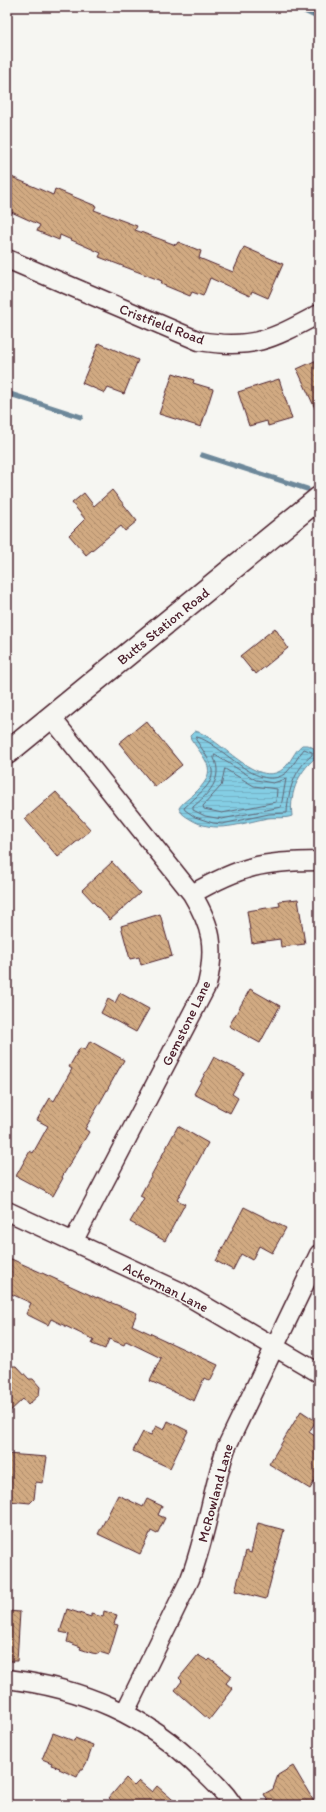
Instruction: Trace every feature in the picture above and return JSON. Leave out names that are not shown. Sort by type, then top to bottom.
[{"type":"main road","name":"Butts Station Road","points":[[7,753],[319,498]]},
{"type":"street","name":"Cristfield Road","points":[[7,258],[199,341],[224,345],[246,344],[266,340],[319,314]]},
{"type":"street","name":"Gemstone Lane","points":[[51,718],[192,894],[204,914],[210,928],[212,943],[212,963],[207,985],[73,1242]]},
{"type":"street","points":[[192,894],[223,876],[244,868],[282,861],[319,861]]},
{"type":"street","name":"Ackerman Lane","points":[[7,1211],[181,1292],[319,1373]]},
{"type":"street","name":"McRowland Lane","points":[[125,1712],[190,1580],[198,1559],[226,1448],[319,1254]]},
{"type":"street","points":[[7,1679],[38,1682],[74,1692],[125,1712],[150,1727],[188,1757],[225,1793],[233,1805]]},
{"type":"water","points":[[195,731],[205,735],[250,768],[262,773],[273,774],[283,769],[302,745],[308,745],[319,751],[319,755],[306,767],[297,781],[292,798],[292,816],[283,818],[268,818],[238,825],[219,827],[199,824],[183,814],[179,808],[201,787],[206,780],[208,773],[206,761],[190,736]]},
{"type":"building","points":[[7,175],[53,195],[55,189],[96,206],[94,210],[137,226],[135,230],[176,245],[178,242],[201,251],[199,258],[233,272],[244,247],[283,264],[268,298],[252,291],[250,296],[210,278],[203,296],[192,292],[190,296],[161,284],[162,281],[99,257],[101,253],[60,235],[59,240],[37,231],[40,225],[7,210]]},
{"type":"building","points":[[99,343],[138,360],[124,394],[108,388],[105,393],[82,383]]},
{"type":"building","points":[[319,359],[319,417],[297,369]]},
{"type":"building","points":[[173,373],[194,380],[193,383],[213,389],[201,427],[159,414]]},
{"type":"building","points":[[279,379],[292,419],[268,426],[267,421],[249,426],[238,392]]},
{"type":"building","points":[[112,490],[137,521],[125,531],[121,526],[86,555],[69,535],[85,519],[72,503],[84,493],[94,506]]},
{"type":"building","points":[[275,628],[288,648],[256,674],[240,656]]},
{"type":"building","points":[[146,721],[182,765],[155,787],[119,743]]},
{"type":"building","points":[[56,792],[91,830],[58,857],[25,819]]},
{"type":"building","points":[[112,862],[140,893],[110,920],[82,890]]},
{"type":"building","points":[[298,899],[305,944],[281,947],[280,939],[252,943],[247,911],[280,906],[279,901]]},
{"type":"building","points":[[160,914],[172,956],[141,965],[139,957],[130,959],[121,926]]},
{"type":"building","points":[[250,989],[280,1006],[260,1043],[229,1026]]},
{"type":"building","points":[[120,993],[149,1009],[136,1032],[101,1013],[108,999],[115,1003]]},
{"type":"building","points":[[90,1041],[124,1060],[85,1129],[89,1132],[62,1177],[63,1178],[53,1196],[16,1176],[30,1151],[33,1153],[48,1126],[37,1120],[50,1098],[54,1101],[72,1069],[69,1067],[80,1048],[85,1050]]},
{"type":"building","points":[[214,1057],[244,1073],[232,1094],[238,1098],[230,1113],[194,1094]]},
{"type":"building","points":[[178,1126],[208,1143],[177,1200],[185,1204],[165,1241],[130,1222],[144,1198],[140,1196]]},
{"type":"building","points":[[244,1207],[286,1228],[272,1253],[259,1246],[252,1260],[241,1254],[233,1270],[216,1261]]},
{"type":"building","points":[[7,1257],[97,1298],[137,1313],[132,1325],[218,1365],[210,1381],[204,1378],[194,1401],[150,1381],[161,1358],[126,1341],[124,1345],[109,1339],[105,1349],[92,1344],[94,1340],[51,1319],[48,1325],[26,1314],[31,1303],[7,1292]]},
{"type":"building","points":[[7,1366],[17,1366],[29,1379],[33,1379],[40,1387],[39,1395],[28,1405],[23,1399],[7,1414]]},
{"type":"building","points":[[301,1411],[316,1421],[309,1432],[319,1439],[319,1474],[310,1489],[269,1464]]},
{"type":"building","points":[[168,1421],[188,1431],[170,1468],[133,1451],[143,1432],[151,1435],[156,1426],[164,1430]]},
{"type":"building","points":[[7,1454],[47,1457],[43,1483],[36,1482],[34,1499],[30,1503],[9,1501]]},
{"type":"building","points":[[118,1495],[143,1507],[147,1499],[162,1506],[158,1515],[165,1518],[157,1534],[151,1531],[140,1554],[98,1534]]},
{"type":"building","points":[[258,1523],[284,1530],[266,1599],[235,1591],[246,1551],[251,1553]]},
{"type":"building","points":[[67,1609],[91,1617],[91,1614],[103,1617],[104,1611],[117,1615],[114,1624],[118,1625],[109,1655],[99,1652],[98,1654],[92,1653],[67,1642],[69,1634],[60,1632]]},
{"type":"building","points":[[7,1611],[20,1612],[17,1661],[7,1661]]},
{"type":"building","points":[[198,1655],[208,1661],[210,1659],[232,1676],[226,1683],[233,1689],[209,1720],[175,1690],[182,1681],[179,1678]]},
{"type":"building","points":[[53,1733],[74,1741],[75,1738],[93,1745],[87,1762],[77,1777],[51,1765],[52,1763],[42,1759]]},
{"type":"building","points":[[293,1766],[316,1805],[270,1805],[264,1794],[273,1789],[278,1775]]},
{"type":"building","points":[[126,1778],[134,1786],[139,1781],[152,1792],[157,1786],[179,1805],[116,1805],[109,1798]]},
{"type":"waterway","points":[[296,7],[319,18]]},
{"type":"waterway","points":[[7,393],[81,417]]},
{"type":"waterway","points":[[202,455],[307,489]]}]
